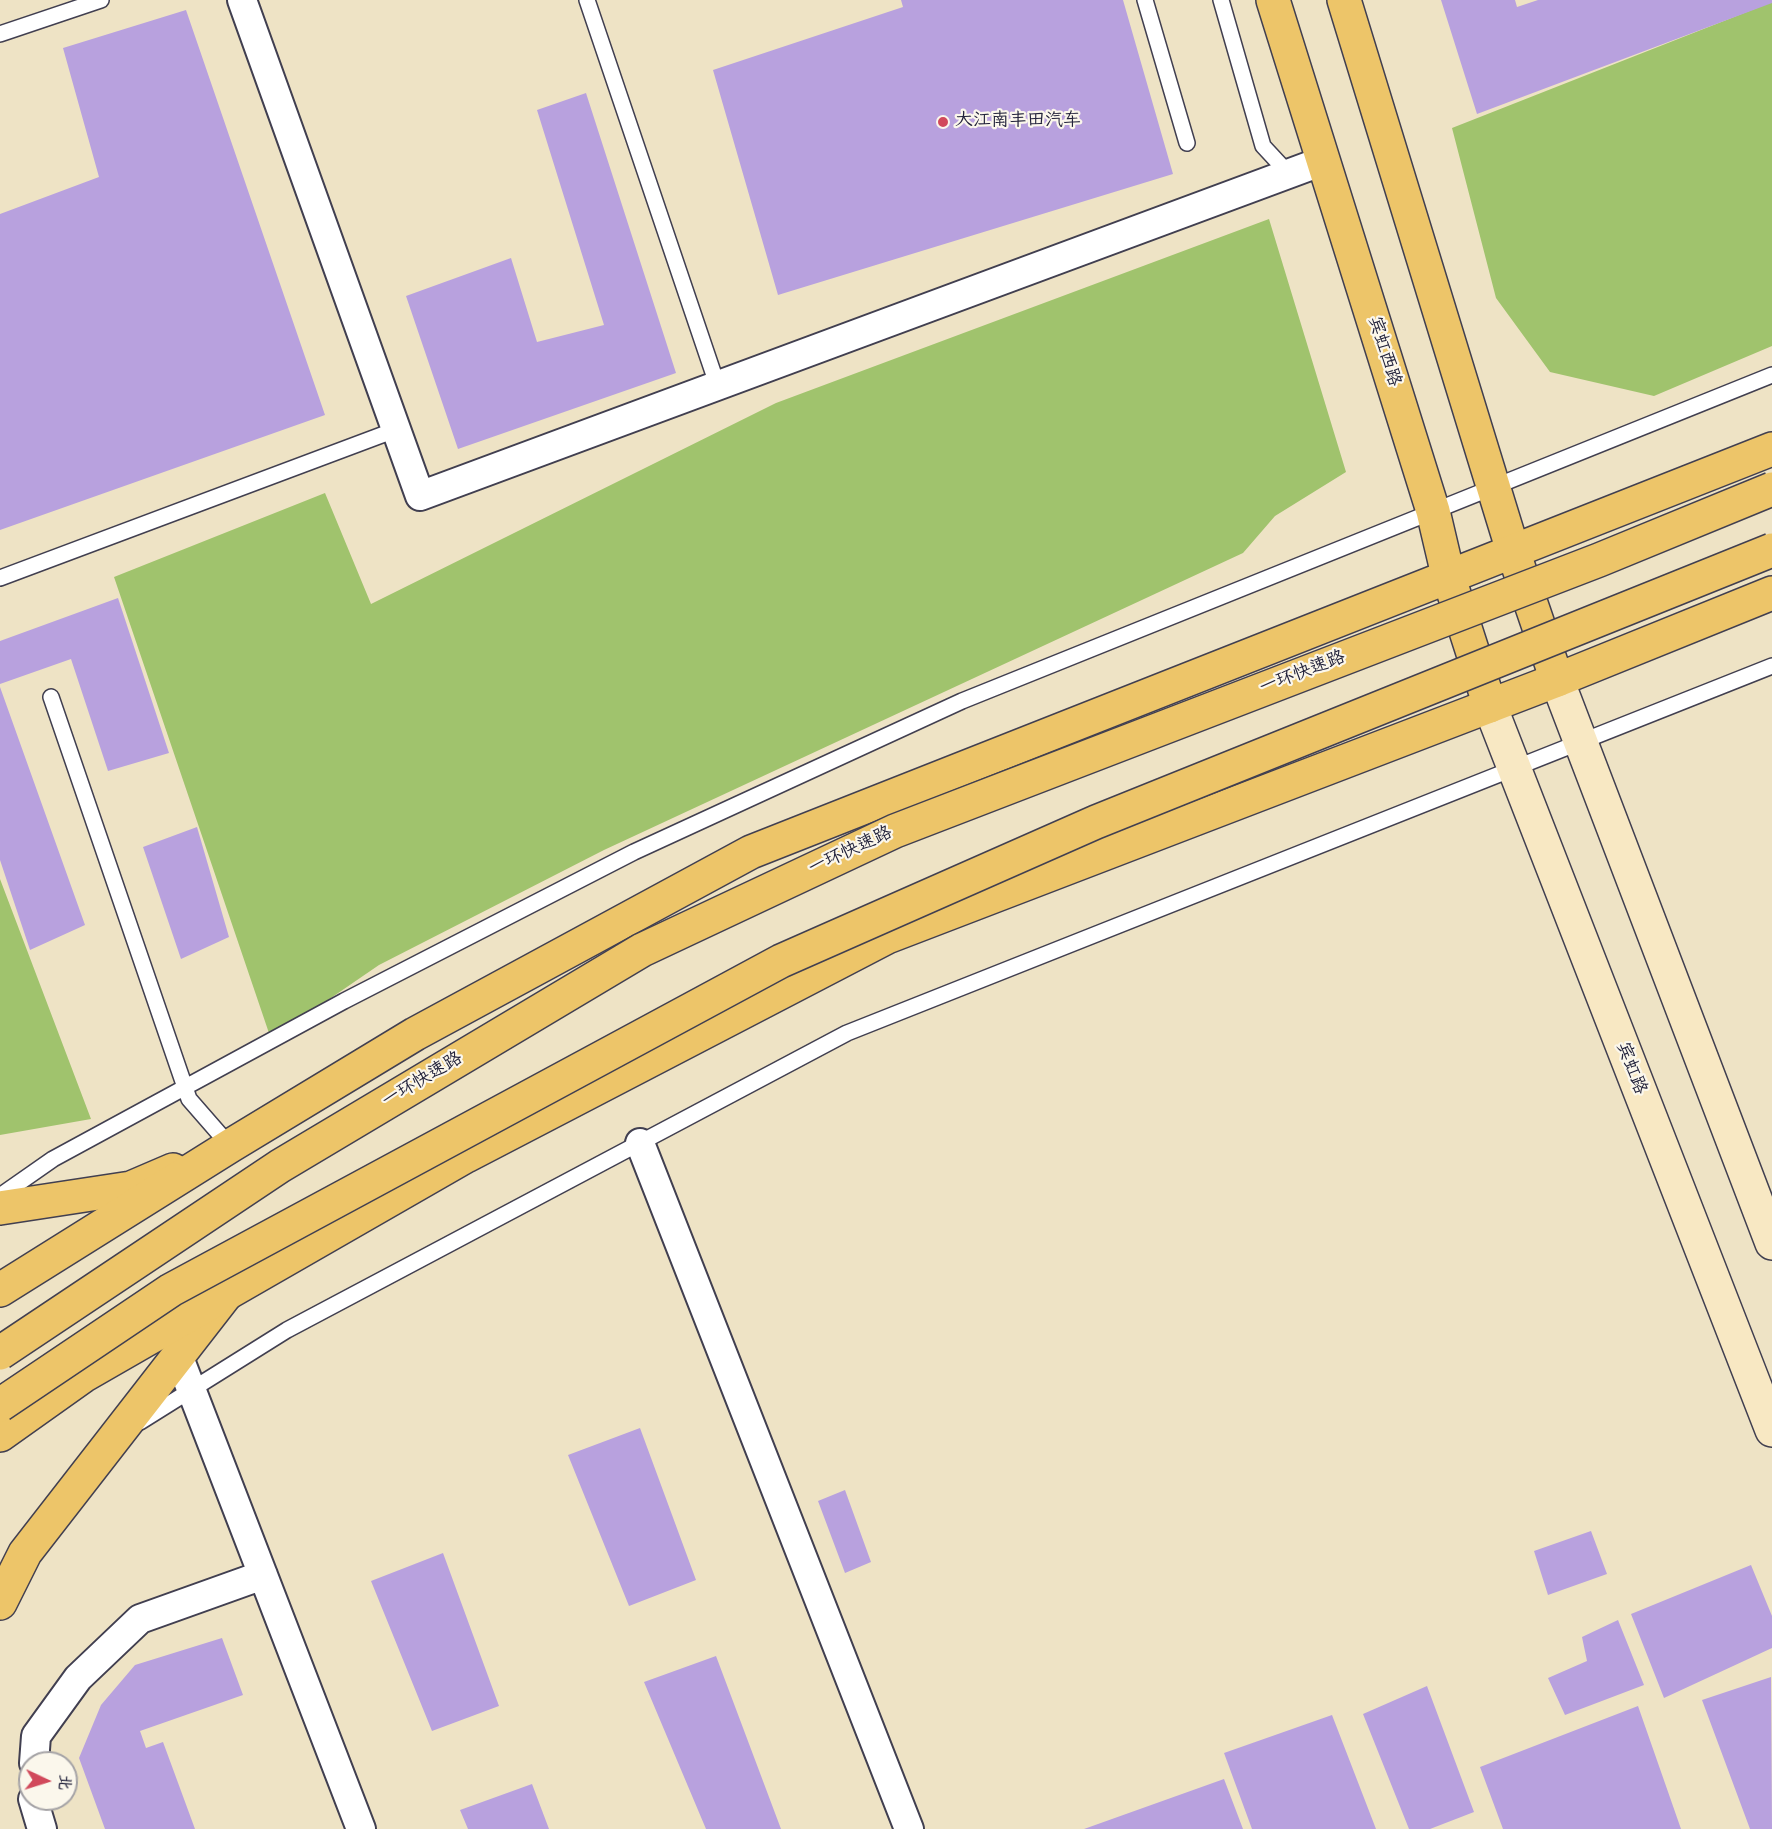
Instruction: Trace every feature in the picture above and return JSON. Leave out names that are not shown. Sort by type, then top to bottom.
[{"type":"main road","name":"宾虹西路","points":[[1273,0],[1433,511],[1448,576],[1490,706]]},
{"type":"main road","points":[[1344,0],[1513,551],[1557,680],[1772,1244]]},
{"type":"main road","points":[[0,1290],[230,1146],[415,1034],[751,852],[1772,449]]},
{"type":"main road","name":"一环快速路","points":[[0,1353],[280,1166],[642,950],[896,831],[1599,560],[1772,489]]},
{"type":"main road","points":[[0,1405],[171,1290],[781,961],[1096,822],[1772,550]]},
{"type":"main road","points":[[0,1435],[83,1376],[466,1156],[887,938],[1557,680],[1772,593]]},
{"type":"main road","name":"宾虹路","points":[[1490,706],[1772,1430]]},
{"type":"main road","points":[[0,1208],[131,1188],[230,1146]]},
{"type":"main road","points":[[0,1603],[25,1553],[228,1293]]},
{"type":"street","points":[[242,0],[420,496],[1323,161]]},
{"type":"street","points":[[640,1143],[909,1829]]},
{"type":"street","points":[[178,1355],[361,1829]]},
{"type":"street","points":[[35,1751],[36,1736],[78,1678],[140,1619],[262,1575]]},
{"type":"street","points":[[37,1811],[42,1829]]},
{"type":"lane","points":[[0,34],[101,0]]},
{"type":"lane","points":[[587,0],[718,387]]},
{"type":"lane","points":[[1145,0],[1187,143]]},
{"type":"lane","points":[[1221,0],[1263,146],[1289,174]]},
{"type":"lane","points":[[0,1196],[53,1159],[375,985],[634,852],[962,701],[1772,375]]},
{"type":"lane","points":[[0,578],[395,430]]},
{"type":"lane","points":[[114,1438],[287,1330],[847,1033],[1772,666]]},
{"type":"lane","points":[[51,697],[189,1100],[230,1146]]},
{"type":"green space","points":[[1772,2],[1772,346],[1654,396],[1550,372],[1496,298],[1452,128]]},
{"type":"green space","points":[[1269,219],[1346,472],[1275,516],[1243,553],[604,850],[379,965],[271,1039],[114,577],[325,493],[371,604],[776,403]]},
{"type":"green space","points":[[0,879],[91,1119],[0,1135]]},
{"type":"building","name":"大江南丰田汽车","points":[[901,0],[1123,0],[1173,174],[778,295],[713,70],[903,7]]},
{"type":"building","points":[[1441,0],[1515,0],[1517,7],[1538,0],[1772,0],[1772,3],[1477,114]]},
{"type":"building","points":[[186,10],[325,415],[0,530],[0,214],[99,177],[63,48]]},
{"type":"building","points":[[586,93],[676,373],[458,449],[406,296],[511,258],[537,342],[604,325],[537,110]]},
{"type":"building","points":[[118,598],[169,753],[108,771],[71,659],[0,684],[0,641]]},
{"type":"building","points":[[0,687],[85,925],[30,950],[0,860]]},
{"type":"building","points":[[197,827],[229,937],[181,959],[143,847]]},
{"type":"building","points":[[640,1428],[696,1580],[629,1606],[568,1455]]},
{"type":"building","points":[[845,1490],[871,1562],[845,1573],[818,1501]]},
{"type":"building","points":[[1591,1531],[1607,1574],[1548,1595],[1534,1551]]},
{"type":"building","points":[[443,1553],[499,1706],[432,1731],[371,1581]]},
{"type":"building","points":[[1751,1565],[1772,1616],[1772,1648],[1664,1698],[1631,1614]]},
{"type":"building","points":[[1618,1620],[1644,1685],[1565,1715],[1548,1678],[1587,1661],[1582,1637]]},
{"type":"building","points":[[222,1638],[243,1695],[140,1731],[146,1748],[163,1742],[195,1829],[105,1829],[79,1758],[101,1705],[135,1665]]},
{"type":"building","points":[[716,1656],[781,1829],[706,1829],[644,1682]]},
{"type":"building","points":[[1771,1677],[1772,1829],[1750,1829],[1702,1700]]},
{"type":"building","points":[[1427,1686],[1474,1812],[1430,1829],[1409,1829],[1363,1714]]},
{"type":"building","points":[[1638,1706],[1681,1829],[1503,1829],[1480,1767]]},
{"type":"building","points":[[1332,1715],[1376,1829],[1252,1829],[1224,1753]]},
{"type":"building","points":[[1224,1779],[1243,1829],[1084,1829]]},
{"type":"building","points":[[532,1784],[549,1829],[468,1829],[460,1810]]},
{"type":"place","name":"大江南丰田汽车","points":[[943,122]]}]
